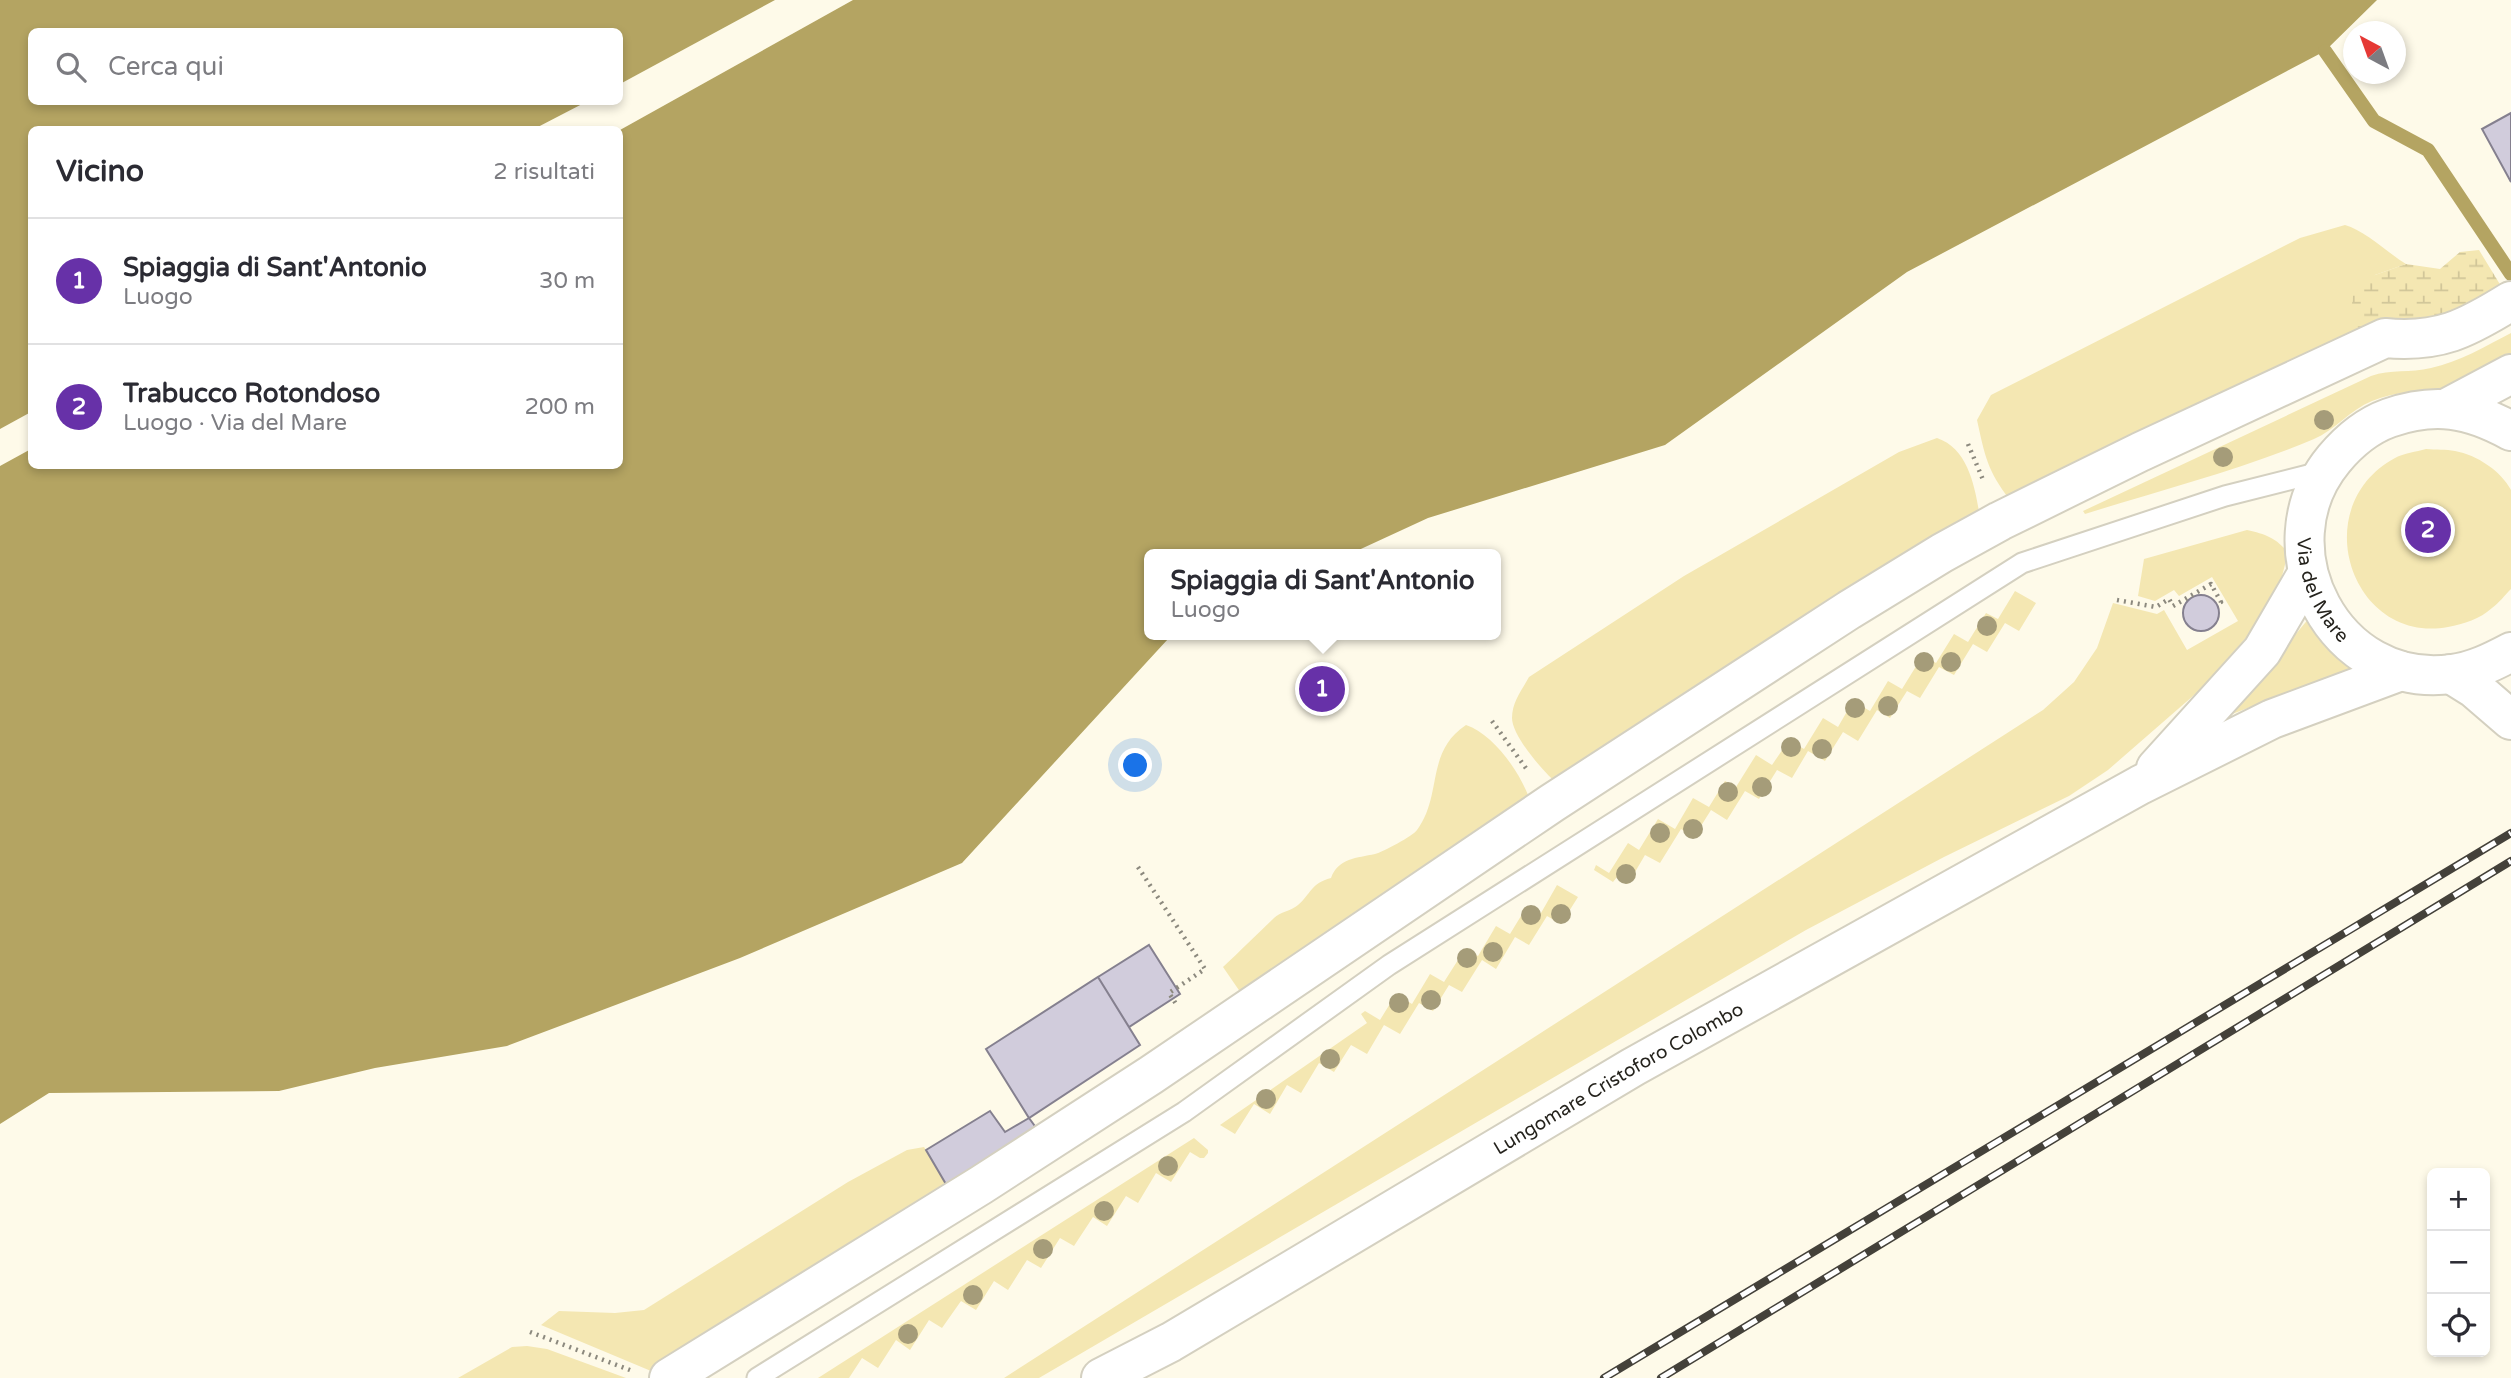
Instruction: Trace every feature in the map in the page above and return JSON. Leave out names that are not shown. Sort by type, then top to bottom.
[{"type":"main road","points":[[655,1377],[1153,1080],[1555,801],[1849,611],[2000,520],[2385,338],[2415,340],[2449,334],[2511,301]]},
{"type":"main road","points":[[2447,408],[2511,374]]},
{"type":"main road","name":"Via del Mare","points":[[2511,431],[2485,417],[2447,408],[2411,411],[2377,422],[2347,443],[2324,471],[2309,503],[2303,538],[2307,573],[2320,606],[2341,635],[2368,657],[2401,671],[2426,675],[2451,674],[2485,666],[2511,652]]},
{"type":"main road","name":"Lungomare Cristoforo Colombo","points":[[2140,785],[2262,651],[2307,573]]},
{"type":"main road","name":"Lungomare Cristoforo Colombo","points":[[1101,1378],[1171,1342],[1633,1067],[2140,785],[2272,719],[2401,671]]},
{"type":"main road","points":[[2451,674],[2475,689],[2511,720]]},
{"type":"lane","points":[[757,1378],[1184,1112],[1389,965],[2022,563],[2225,496],[2324,471]]},
{"type":"path","points":[[1968,444],[2000,520]]},
{"type":"path","points":[[2117,600],[2156,607],[2169,599],[2174,606],[2211,584],[2221,602],[2216,604]]},
{"type":"path","points":[[1492,721],[1555,801]]},
{"type":"path","points":[[1138,867],[1205,970],[1169,993]]},
{"type":"path","points":[[530,1332],[655,1377]]},
{"type":"green space","points":[[2345,225],[2368,237],[2406,264],[2375,275],[2360,335],[2010,500],[1988,462],[1977,420],[1991,395],[2300,238]]},
{"type":"green space","points":[[2479,250],[2504,291],[2481,312],[2360,335],[2352,304],[2354,288],[2375,275],[2406,264],[2440,269],[2460,252]]},
{"type":"green space","points":[[2511,333],[2511,354],[2463,383],[2372,401],[2322,435],[2286,450],[2085,514],[2083,511],[2371,376],[2452,362]]},
{"type":"green space","points":[[1937,438],[1957,451],[1969,471],[1980,517],[1559,785],[1530,754],[1513,726],[1512,718],[1516,701],[1529,677],[1684,576],[1899,452]]},
{"type":"green space","points":[[2426,449],[2452,450],[2472,456],[2495,470],[2511,490],[2511,589],[2482,615],[2466,623],[2448,627],[2414,627],[2387,615],[2365,594],[2352,568],[2347,538],[2352,508],[2368,480],[2395,458]]},
{"type":"green space","points":[[2247,530],[2270,537],[2288,553],[2281,580],[2266,615],[2201,689],[2108,770],[2069,796],[1944,857],[1806,930],[1039,1378],[1004,1378],[2043,710],[2074,682],[2097,648],[2113,603],[2157,614],[2164,610],[2187,650],[2238,621],[2212,577],[2179,596],[2174,590],[2155,601],[2138,596],[2144,559]]},
{"type":"green space","points":[[2015,591],[2036,603],[2019,631],[2005,623],[1987,652],[1973,644],[1954,675],[1939,667],[1920,698],[1907,691],[1890,718],[1877,710],[1858,741],[1843,732],[1825,761],[1808,751],[1792,778],[1777,770],[1759,799],[1745,791],[1727,820],[1711,810],[1694,837],[1681,829],[1660,863],[1645,855],[1628,884],[1617,877],[1613,882],[1594,870],[1596,865],[1609,873],[1628,843],[1639,850],[1658,819],[1675,829],[1693,798],[1709,807],[1725,781],[1736,787],[1756,755],[1772,765],[1789,740],[1804,749],[1823,718],[1838,727],[1853,701],[1870,711],[1888,681],[1902,689],[1923,655],[1936,663],[1954,634],[1968,642],[1986,613],[1998,619]]},
{"type":"green space","points":[[2310,617],[2359,665],[2227,716]]},
{"type":"green space","points":[[1466,725],[1487,737],[1506,757],[1521,780],[1531,803],[1245,999],[1223,967],[1274,918],[1298,905],[1315,886],[1331,878],[1338,866],[1355,858],[1379,853],[1414,833],[1425,817],[1439,761],[1445,748],[1453,736]]},
{"type":"green space","points":[[1557,885],[1578,897],[1561,924],[1547,916],[1529,945],[1515,937],[1496,969],[1482,960],[1462,992],[1449,985],[1433,1011],[1419,1003],[1400,1034],[1384,1025],[1367,1054],[1351,1045],[1334,1072],[1319,1063],[1301,1093],[1287,1085],[1270,1114],[1254,1104],[1235,1134],[1220,1125],[1367,1023],[1361,1014],[1365,1011],[1380,1020],[1396,994],[1412,1004],[1430,974],[1444,982],[1465,949],[1478,956],[1496,926],[1510,934],[1527,906],[1541,913]]},
{"type":"green space","points":[[1194,1138],[1208,1150],[1204,1158],[1190,1152],[1171,1182],[1156,1173],[1138,1203],[1126,1196],[1107,1226],[1093,1217],[1074,1246],[1060,1238],[1041,1268],[1027,1260],[1008,1290],[994,1281],[976,1310],[961,1301],[942,1328],[929,1320],[910,1350],[896,1340],[878,1368],[862,1358],[849,1378],[818,1378]]},
{"type":"green space","points":[[924,1147],[950,1191],[651,1371],[541,1325],[559,1311],[615,1313],[644,1310],[848,1182],[907,1150]]},
{"type":"green space","points":[[512,1347],[547,1349],[626,1378],[458,1378]]},
{"type":"shaded area","points":[[0,0],[2377,0],[2356,21],[2343,21],[2343,33],[2325,51],[1907,272],[1665,445],[1428,518],[1361,549],[1144,549],[1144,640],[1167,640],[962,863],[740,958],[507,1046],[375,1068],[279,1091],[49,1093],[0,1124]]},
{"type":"pier","points":[[775,0],[853,0],[623,128],[623,126],[540,126],[580,105],[623,105],[623,82]]},
{"type":"pier","points":[[28,414],[28,451],[0,466],[0,429]]},
{"type":"building","points":[[2511,113],[2511,182],[2482,129]]},
{"type":"building","points":[[2201,595],[2214,600],[2219,613],[2214,626],[2201,631],[2188,626],[2183,613],[2188,600]]},
{"type":"building","points":[[1149,945],[1180,994],[1129,1027],[1098,977]]},
{"type":"building","points":[[1098,977],[1140,1045],[1029,1118],[986,1049]]},
{"type":"building","points":[[990,1111],[1005,1132],[1029,1118],[1037,1129],[950,1191],[926,1150]]},
{"type":"waterway","points":[[2325,51],[2374,121],[2428,150],[2511,274]]},
{"type":"railway","points":[[1604,1378],[2511,833]]},
{"type":"railway","points":[[1661,1378],[2511,861]]},
{"type":"place","name":"Trabucco Rotondoso","points":[[2428,530]]},
{"type":"place","name":"Spiaggia di Sant'Antonio","points":[[1322,689]]}]
